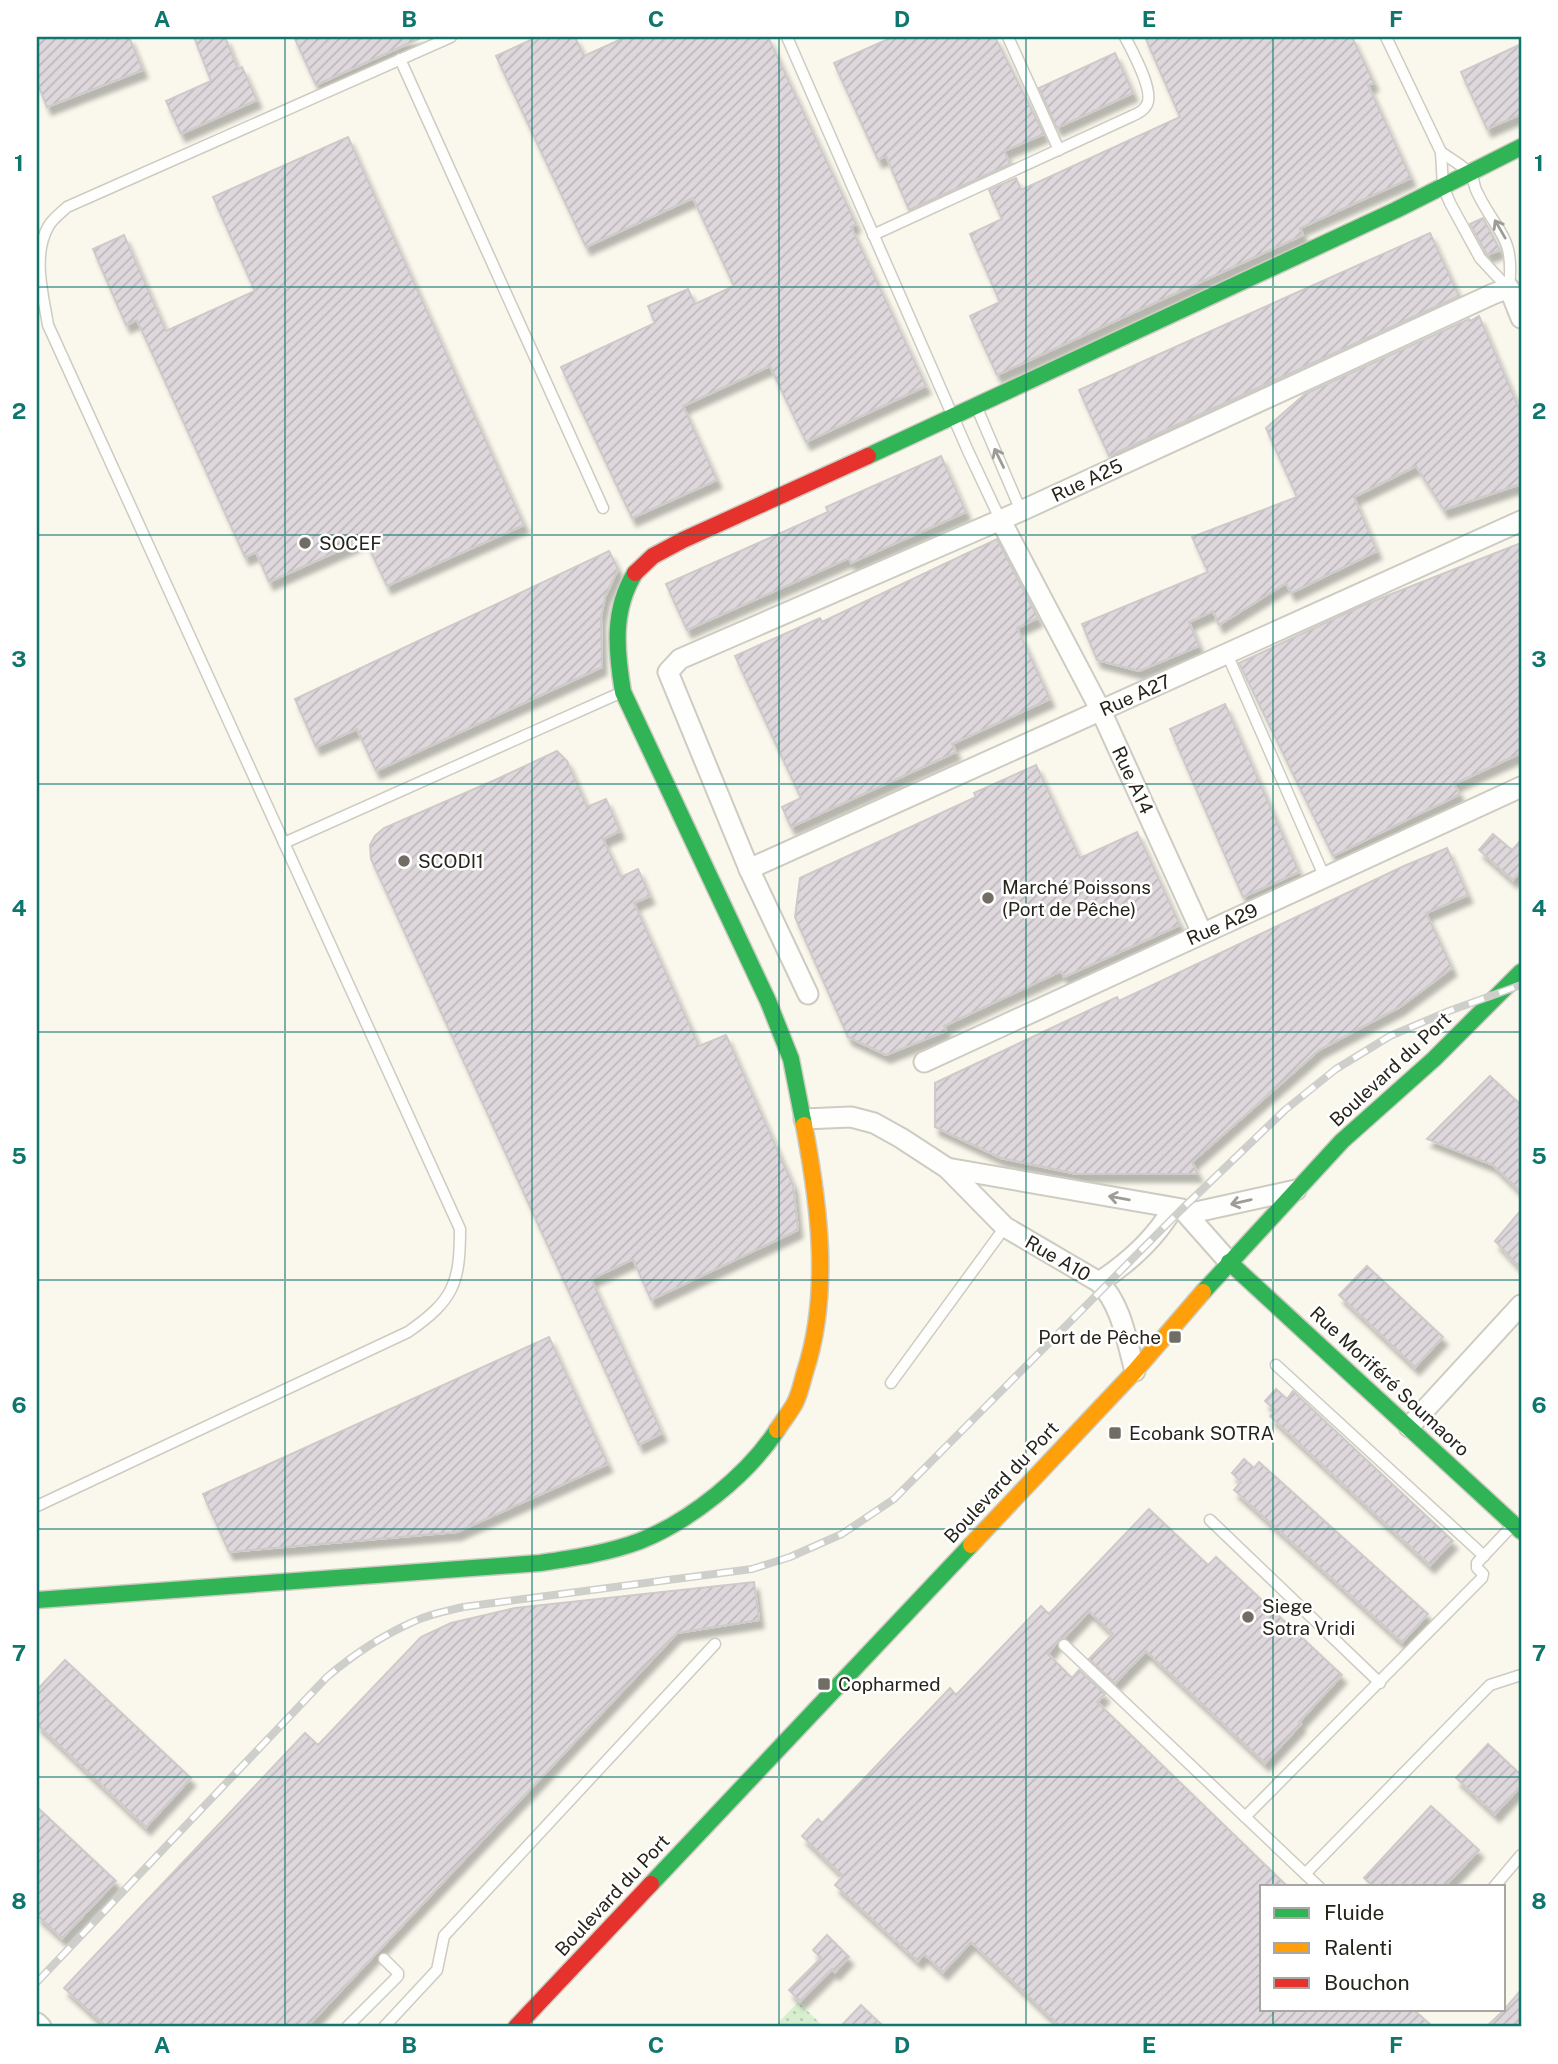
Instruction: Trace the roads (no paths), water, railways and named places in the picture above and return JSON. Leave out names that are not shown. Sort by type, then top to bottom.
[{"type":"street","points":[[37,1600],[540,1563],[597,1554],[642,1540],[690,1514],[730,1483],[766,1447],[796,1401],[812,1351],[819,1294],[820,1231],[804,1119],[791,1059],[768,1001],[623,692],[616,652],[617,614],[629,583],[650,558],[683,540],[1219,294],[1471,175],[1521,147]]},
{"type":"street","points":[[1509,288],[1521,318]]},
{"type":"street","name":"Rue A25","points":[[749,869],[668,672],[680,659],[1021,511],[1509,288]]},
{"type":"street","name":"Rue A14","points":[[1000,519],[1101,710],[1202,933]]},
{"type":"street","name":"Rue A27","points":[[749,869],[1521,521]]},
{"type":"street","name":"Rue A29","points":[[924,1062],[1521,788]]},
{"type":"street","points":[[749,869],[808,994]]},
{"type":"street","name":"Boulevard du Port","points":[[516,2027],[1135,1371],[1296,1189],[1342,1141],[1434,1059],[1521,972]]},
{"type":"street","name":"Rue A10","points":[[804,1119],[851,1118],[874,1124],[947,1168],[1005,1227],[1099,1282],[1117,1305],[1135,1371]]},
{"type":"street","name":"Rue A10","points":[[947,1168],[1180,1211],[1296,1189]]},
{"type":"street","points":[[1099,1282],[1132,1257],[1180,1211],[1229,1262]]},
{"type":"street","name":"Rue Moriféré Soumaoro","points":[[1229,1262],[1518,1528]]},
{"type":"street","points":[[1409,1427],[1521,1305]]},
{"type":"street","points":[[37,2023],[41,2027]]},
{"type":"lane","points":[[37,1506],[393,1340],[423,1322],[451,1292],[460,1264],[460,1228],[48,325],[39,242],[49,224],[67,207],[451,37]]},
{"type":"lane","points":[[787,37],[953,418],[1000,519]]},
{"type":"lane","points":[[1008,37],[1059,150]]},
{"type":"lane","points":[[873,235],[1132,116],[1146,107],[1150,98],[1148,88],[1125,37]]},
{"type":"lane","points":[[1386,37],[1441,152],[1443,186],[1480,258],[1509,288]]},
{"type":"lane","points":[[400,60],[603,508]]},
{"type":"lane","points":[[1441,152],[1471,175],[1476,191],[1504,234],[1511,268],[1509,288]]},
{"type":"lane","points":[[976,406],[1021,511]]},
{"type":"lane","points":[[1227,654],[1325,878]]},
{"type":"lane","points":[[284,843],[623,692]]},
{"type":"lane","points":[[891,1383],[1005,1227]]},
{"type":"lane","points":[[1276,1366],[1484,1556]]},
{"type":"lane","points":[[1210,1520],[1380,1684]]},
{"type":"lane","points":[[1245,1817],[1380,1684],[1482,1578],[1483,1574],[1476,1566],[1518,1528]]},
{"type":"lane","points":[[384,2027],[437,1970],[443,1936],[715,1644]]},
{"type":"lane","points":[[1064,1644],[1317,1885]]},
{"type":"lane","points":[[1305,1874],[1490,1685],[1521,1675]]},
{"type":"lane","points":[[1496,1885],[1521,1855]]},
{"type":"lane","points":[[347,2027],[398,1976],[384,1959]]},
{"type":"railway","points":[[37,1982],[327,1677],[358,1653],[403,1626],[445,1611],[752,1569],[790,1557],[842,1534],[894,1499],[1182,1209],[1285,1110],[1336,1069],[1390,1036],[1521,985]]},
{"type":"place","name":"SOCEF","points":[[305,543]]},
{"type":"place","name":"SCODI1","points":[[404,861]]},
{"type":"place","name":"Marché Poissons (Port de Pêche)","points":[[988,898]]},
{"type":"place","name":"Port de Pêche","points":[[1175,1337]]},
{"type":"place","name":"Ecobank SOTRA","points":[[1115,1433]]},
{"type":"place","name":"Siege Sotra Vridi","points":[[1248,1617]]},
{"type":"place","name":"Copharmed","points":[[824,1684]]}]
